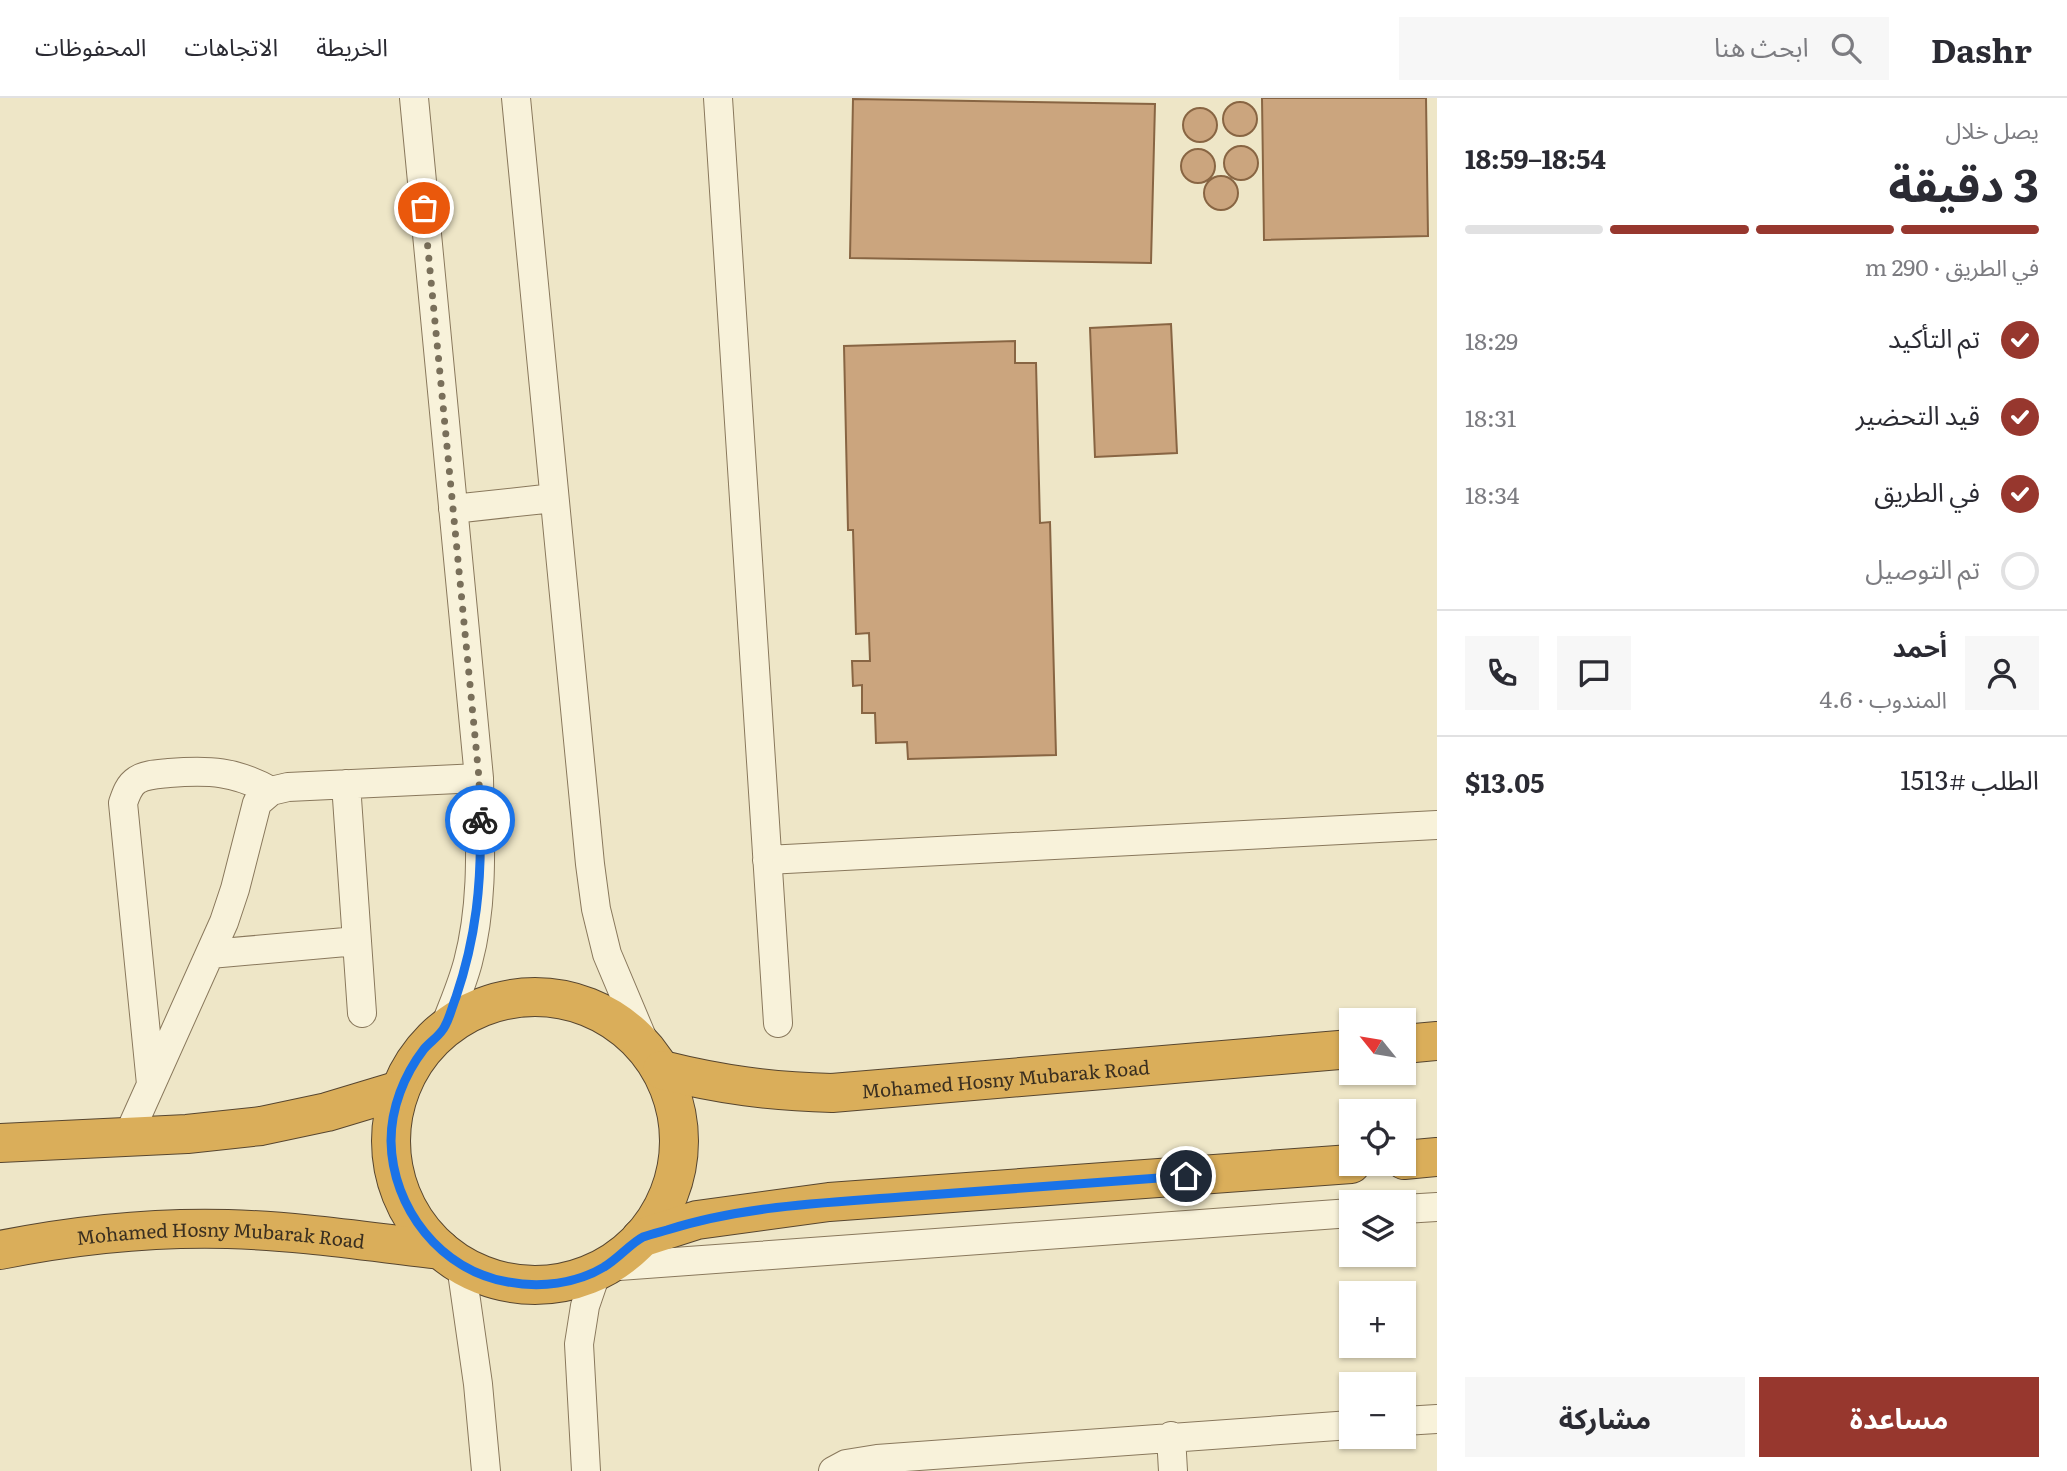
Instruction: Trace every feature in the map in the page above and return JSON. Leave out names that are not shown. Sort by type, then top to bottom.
[{"type":"highway","points":[[537,996],[562,999],[609,1016],[630,1031],[654,1059],[672,1093],[678,1117],[680,1142],[677,1167],[659,1214],[641,1238],[601,1269],[552,1284],[528,1285],[482,1276],[451,1258],[424,1232],[410,1212],[399,1189],[393,1165],[391,1139],[400,1090],[411,1067],[426,1047],[444,1029],[465,1015],[488,1004],[512,998],[537,996]]},
{"type":"highway","points":[[1416,1043],[1437,1041]]},
{"type":"highway","name":"Mohamed Hosny Mubarak Road","points":[[654,1059],[717,1084],[775,1092],[832,1093],[1339,1050]]},
{"type":"highway","points":[[0,1143],[187,1134],[261,1126],[327,1112],[400,1090]]},
{"type":"highway","points":[[1416,1159],[1437,1157]]},
{"type":"highway","points":[[641,1238],[697,1220],[829,1202],[1339,1165]]},
{"type":"highway","name":"Mohamed Hosny Mubarak Road","points":[[0,1250],[52,1240],[141,1230],[229,1229],[451,1258]]},
{"type":"street","points":[[414,98],[479,778],[481,862],[477,910],[468,962],[444,1029]]},
{"type":"street","points":[[516,98],[596,909],[607,954],[654,1059]]},
{"type":"street","points":[[718,98],[778,1023]]},
{"type":"street","points":[[453,509],[554,498]]},
{"type":"street","points":[[151,1086],[123,803],[128,790],[138,779],[151,775],[206,771],[252,780],[271,791]]},
{"type":"street","points":[[128,1136],[210,954],[235,889],[257,803],[271,791],[288,787],[479,778]]},
{"type":"street","points":[[346,784],[362,1013]]},
{"type":"street","points":[[767,860],[1437,825]]},
{"type":"street","points":[[210,954],[357,941]]},
{"type":"street","points":[[1416,1208],[1437,1207]]},
{"type":"street","points":[[586,1471],[579,1343],[584,1306],[601,1269],[1339,1214]]},
{"type":"street","points":[[451,1258],[478,1384],[486,1471]]},
{"type":"street","points":[[1416,1421],[1437,1419]]},
{"type":"street","points":[[833,1471],[846,1464],[877,1459],[1339,1426]]},
{"type":"street","points":[[1171,1436],[1173,1471]]},
{"type":"building","points":[[1262,98],[1426,98],[1428,236],[1264,240]]},
{"type":"building","points":[[853,99],[1155,104],[1151,263],[850,258]]},
{"type":"building","points":[[1240,102],[1252,107],[1257,119],[1252,131],[1240,136],[1228,131],[1223,119],[1228,107]]},
{"type":"building","points":[[1200,108],[1212,113],[1217,125],[1212,137],[1200,142],[1188,137],[1183,125],[1188,113]]},
{"type":"building","points":[[1241,146],[1253,151],[1258,163],[1253,175],[1241,180],[1229,175],[1224,163],[1229,151]]},
{"type":"building","points":[[1198,149],[1210,154],[1215,166],[1210,178],[1198,183],[1186,178],[1181,166],[1186,154]]},
{"type":"building","points":[[1221,176],[1233,181],[1238,193],[1233,205],[1221,210],[1209,205],[1204,193],[1209,181]]},
{"type":"building","points":[[1171,324],[1177,453],[1095,457],[1090,328]]},
{"type":"building","points":[[1015,341],[1015,363],[1036,363],[1040,523],[1050,522],[1056,755],[908,759],[907,742],[876,743],[875,713],[862,713],[862,685],[853,686],[852,661],[870,661],[869,633],[856,634],[853,530],[848,530],[844,346]]},
{"type":"way so far","points":[[424,208],[479,778],[480,820]]},
{"type":"route","points":[[480,820],[481,862],[477,910],[468,962],[444,1029],[411,1067],[400,1090],[391,1139],[393,1165],[399,1189],[410,1212],[441,1250],[482,1276],[528,1285],[575,1279],[605,1267],[641,1238],[697,1220],[763,1210],[829,1202],[1186,1176]]}]
